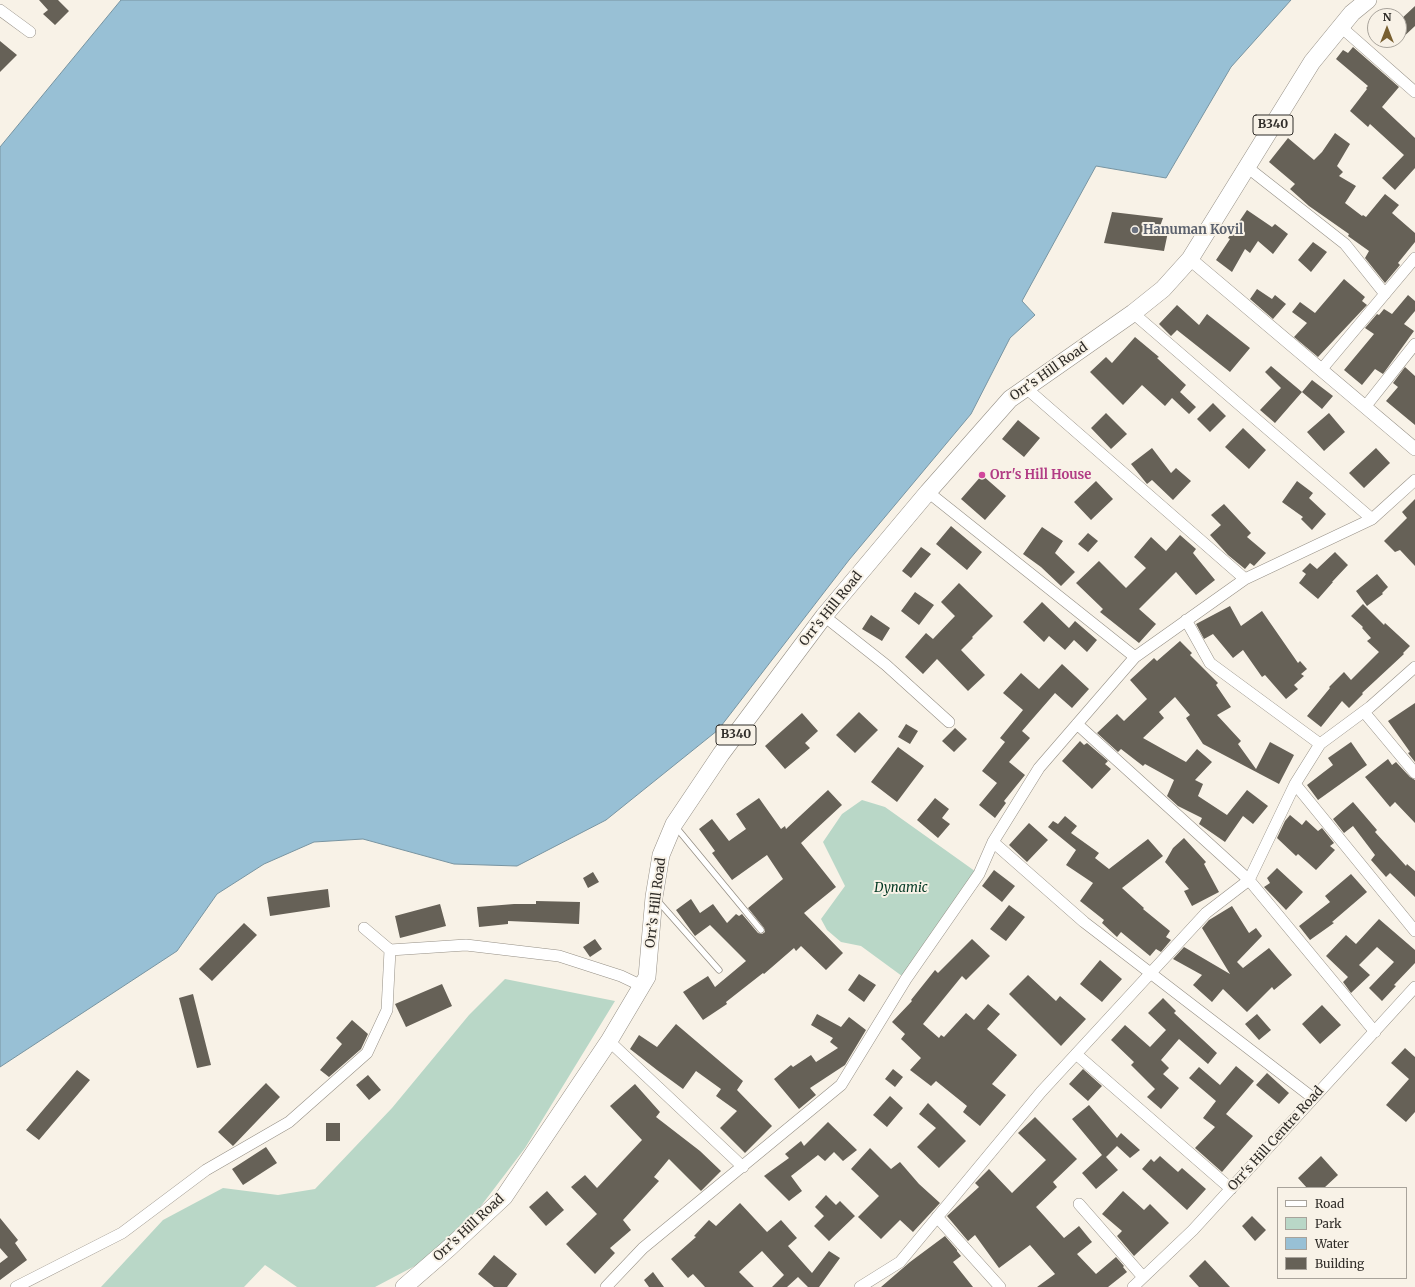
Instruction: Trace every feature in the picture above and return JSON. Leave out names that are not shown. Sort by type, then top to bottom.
[{"type":"main road","name":"Orr’s Hill Road","points":[[404,1287],[504,1197],[610,1041],[647,977],[654,897],[661,855],[674,824],[721,754],[824,616],[928,492],[1010,399],[1133,313],[1163,289],[1190,259],[1312,62],[1352,13],[1368,0]]},
{"type":"street","points":[[0,10],[30,32]]},
{"type":"street","points":[[1341,27],[1415,92]]},
{"type":"street","points":[[1247,167],[1345,244],[1385,294]]},
{"type":"street","points":[[1321,370],[1415,258]]},
{"type":"street","points":[[1190,259],[1415,449]]},
{"type":"street","points":[[1133,313],[1372,519]]},
{"type":"street","points":[[1365,407],[1415,344]]},
{"type":"street","points":[[1026,388],[1245,579]]},
{"type":"street","points":[[606,1287],[643,1248],[841,1085],[906,979],[979,874],[994,842],[1039,768],[1135,657],[1245,579],[1372,519],[1415,480]]},
{"type":"street","points":[[928,492],[1135,657]]},
{"type":"street","points":[[824,616],[886,665],[949,722]]},
{"type":"street","points":[[1186,620],[1210,663],[1320,744]]},
{"type":"street","points":[[861,1287],[900,1262],[1041,1092],[1206,913],[1249,880],[1295,784],[1320,744],[1364,712],[1415,667]]},
{"type":"street","points":[[1364,712],[1415,773]]},
{"type":"street","points":[[1077,724],[1249,880],[1375,1032]]},
{"type":"street","points":[[1295,784],[1415,931]]},
{"type":"street","points":[[994,842],[1084,922],[1313,1098]]},
{"type":"street","points":[[364,928],[390,950],[466,945],[559,956],[622,976],[642,986]]},
{"type":"street","points":[[16,1287],[122,1233],[206,1170],[289,1122],[367,1053],[387,1010],[390,950]]},
{"type":"street","name":"Orr's Hill Centre Road","points":[[1133,1287],[1193,1230],[1415,988]]},
{"type":"street","points":[[610,1041],[743,1167]]},
{"type":"street","points":[[1076,1054],[1231,1189]]},
{"type":"street","points":[[1078,1204],[1143,1278]]},
{"type":"street","points":[[937,1217],[1000,1287]]},
{"type":"lane","points":[[674,824],[761,930]]},
{"type":"lane","points":[[654,897],[719,970]]},
{"type":"green space","name":"Dynamic","points":[[862,800],[885,807],[979,874],[906,979],[861,946],[841,942],[827,930],[821,919],[845,886],[823,842],[842,814]]},
{"type":"green space","points":[[505,979],[615,1001],[525,1148],[449,1248],[375,1287],[297,1287],[265,1265],[244,1287],[101,1287],[163,1220],[223,1188],[278,1195],[315,1189],[392,1108],[469,1015]]},
{"type":"water","points":[[121,0],[1291,0],[1231,67],[1166,178],[1096,166],[1022,301],[1035,315],[1010,338],[971,414],[849,560],[718,730],[606,820],[517,866],[454,864],[363,839],[314,842],[264,864],[217,894],[177,951],[0,1067],[0,147]]},
{"type":"building","points":[[39,0],[58,0],[69,11],[55,25],[43,14],[48,10]]},
{"type":"building","points":[[1415,6],[1415,26],[1407,34],[1407,14]]},
{"type":"building","points":[[0,41],[17,55],[0,72]]},
{"type":"building","points":[[1353,47],[1399,87],[1382,107],[1415,138],[1415,168],[1395,190],[1382,178],[1404,155],[1370,124],[1368,127],[1350,111],[1368,86],[1336,59],[1343,50],[1348,53]]},
{"type":"building","points":[[1335,133],[1350,144],[1337,166],[1343,172],[1339,176],[1356,186],[1345,203],[1362,216],[1363,215],[1366,217],[1385,194],[1399,205],[1392,213],[1415,233],[1415,242],[1398,263],[1400,265],[1385,283],[1365,258],[1369,251],[1348,236],[1349,234],[1309,206],[1290,189],[1295,184],[1269,162],[1288,138],[1314,160],[1322,152]]},
{"type":"building","points":[[1247,210],[1272,227],[1275,224],[1288,234],[1273,254],[1258,241],[1250,253],[1245,249],[1232,272],[1216,260],[1230,239],[1228,238]]},
{"type":"building","name":"Hanuman Kovil","points":[[1112,212],[1163,218],[1159,229],[1168,232],[1164,251],[1104,243]]},
{"type":"building","points":[[1313,242],[1327,252],[1311,272],[1298,260]]},
{"type":"building","points":[[1344,279],[1365,297],[1362,301],[1367,305],[1318,357],[1294,337],[1307,323],[1292,312],[1300,302],[1315,313]]},
{"type":"building","points":[[1257,289],[1272,299],[1275,295],[1286,304],[1273,319],[1250,299]]},
{"type":"building","points":[[1408,295],[1415,301],[1415,311],[1404,324],[1414,331],[1383,374],[1375,369],[1362,385],[1344,370],[1374,334],[1365,328],[1377,314],[1379,315],[1384,309],[1392,314]]},
{"type":"building","points":[[1177,305],[1199,325],[1207,314],[1250,348],[1230,372],[1177,330],[1171,336],[1159,324]]},
{"type":"building","points":[[1135,337],[1159,357],[1157,358],[1186,385],[1180,392],[1196,407],[1189,414],[1172,398],[1165,406],[1142,385],[1123,405],[1090,372],[1106,357],[1112,363]]},
{"type":"building","points":[[1271,366],[1302,392],[1275,423],[1260,410],[1281,388],[1265,372]]},
{"type":"building","points":[[1405,367],[1415,376],[1415,425],[1386,401],[1398,387],[1393,383]]},
{"type":"building","points":[[1312,380],[1333,396],[1322,409],[1302,392]]},
{"type":"building","points":[[1213,403],[1226,416],[1210,432],[1197,419]]},
{"type":"building","points":[[1106,413],[1127,434],[1111,449],[1091,428]]},
{"type":"building","points":[[1329,413],[1345,432],[1324,451],[1307,432]]},
{"type":"building","points":[[1018,420],[1040,438],[1024,457],[1002,439]]},
{"type":"building","points":[[1243,428],[1266,450],[1249,469],[1225,447]]},
{"type":"building","points":[[1152,448],[1171,473],[1176,468],[1191,481],[1173,500],[1152,480],[1147,484],[1131,464]]},
{"type":"building","points":[[1376,448],[1390,463],[1364,488],[1349,473]]},
{"type":"building","points":[[982,475],[1006,496],[985,520],[961,499]]},
{"type":"building","points":[[1096,481],[1113,499],[1091,520],[1074,502]]},
{"type":"building","points":[[1297,481],[1313,493],[1309,498],[1326,514],[1312,530],[1301,519],[1303,517],[1282,502]]},
{"type":"building","points":[[1415,499],[1415,566],[1400,550],[1395,552],[1384,541],[1407,518],[1402,512]]},
{"type":"building","points":[[1224,504],[1251,533],[1247,537],[1266,553],[1254,566],[1250,563],[1245,569],[1228,555],[1210,535],[1221,525],[1211,515]]},
{"type":"building","points":[[951,526],[982,552],[967,570],[936,544]]},
{"type":"building","points":[[1042,527],[1063,541],[1055,553],[1075,572],[1061,586],[1041,567],[1023,554]]},
{"type":"building","points":[[1088,533],[1098,541],[1088,552],[1078,544]]},
{"type":"building","points":[[1180,535],[1196,549],[1193,553],[1215,580],[1196,595],[1176,572],[1139,609],[1156,624],[1139,643],[1100,612],[1103,609],[1076,583],[1099,561],[1126,588],[1146,568],[1134,557],[1151,537],[1166,551]]},
{"type":"building","points":[[921,547],[931,554],[911,578],[902,571]]},
{"type":"building","points":[[1335,552],[1348,565],[1318,599],[1299,583],[1306,574],[1302,571],[1310,563],[1317,569]]},
{"type":"building","points":[[1377,574],[1388,587],[1382,593],[1383,594],[1367,606],[1356,591]]},
{"type":"building","points":[[959,583],[993,616],[961,650],[985,675],[968,691],[937,659],[923,674],[905,657],[926,633],[933,639],[955,616],[941,602]]},
{"type":"building","points":[[915,592],[934,605],[919,625],[901,611]]},
{"type":"building","points":[[1042,602],[1069,628],[1075,621],[1097,640],[1087,652],[1074,640],[1065,650],[1049,636],[1044,642],[1023,622]]},
{"type":"building","points":[[1363,604],[1384,625],[1385,623],[1410,646],[1403,653],[1404,654],[1362,693],[1363,694],[1349,708],[1342,701],[1321,727],[1307,716],[1330,688],[1329,687],[1344,672],[1351,680],[1379,652],[1367,641],[1371,638],[1362,628],[1363,627],[1351,616]]},
{"type":"building","points":[[1230,606],[1241,626],[1262,611],[1298,663],[1300,661],[1307,669],[1301,674],[1304,676],[1294,685],[1298,689],[1286,699],[1265,675],[1262,677],[1243,650],[1233,658],[1213,634],[1204,639],[1196,624]]},
{"type":"building","points":[[871,615],[890,628],[882,641],[862,629]]},
{"type":"building","points":[[1180,641],[1192,653],[1190,655],[1218,683],[1216,685],[1231,707],[1217,715],[1241,741],[1238,744],[1256,769],[1270,742],[1294,755],[1279,784],[1203,744],[1186,718],[1190,715],[1175,697],[1159,712],[1164,718],[1143,738],[1186,762],[1197,749],[1212,762],[1195,780],[1203,784],[1198,796],[1227,815],[1247,790],[1268,806],[1253,824],[1243,816],[1225,842],[1199,824],[1202,818],[1178,806],[1167,796],[1174,780],[1145,764],[1143,766],[1121,749],[1118,752],[1097,733],[1117,714],[1124,721],[1147,699],[1130,680],[1154,658],[1157,661]]},
{"type":"building","points":[[1062,664],[1089,689],[1072,708],[1055,693],[1022,731],[1030,738],[1009,762],[1025,775],[1004,801],[1006,803],[995,818],[979,805],[997,783],[982,771],[1005,742],[1000,738],[1023,710],[1003,693],[1021,673],[1039,689]]},
{"type":"building","points":[[1415,703],[1415,762],[1408,753],[1410,752],[1388,721]]},
{"type":"building","points":[[859,712],[878,730],[855,753],[836,735]]},
{"type":"building","points":[[802,713],[818,731],[805,743],[810,748],[785,769],[765,746]]},
{"type":"building","points":[[906,724],[918,731],[910,744],[898,737]]},
{"type":"building","points":[[955,728],[967,739],[954,752],[942,741]]},
{"type":"building","points":[[1080,741],[1084,745],[1087,743],[1108,761],[1105,764],[1111,769],[1092,789],[1062,761]]},
{"type":"building","points":[[1351,742],[1367,765],[1318,800],[1307,785],[1333,765],[1328,758]]},
{"type":"building","points":[[898,747],[924,766],[897,802],[871,782]]},
{"type":"building","points":[[1388,759],[1392,765],[1396,762],[1410,777],[1415,780],[1415,823],[1395,802],[1390,807],[1365,777]]},
{"type":"building","points":[[828,790],[842,805],[801,843],[836,887],[804,913],[843,953],[826,970],[801,946],[796,951],[794,948],[764,974],[763,973],[726,1002],[727,1004],[703,1020],[683,992],[708,976],[715,987],[746,961],[710,925],[695,936],[676,910],[691,899],[700,913],[713,904],[727,923],[736,914],[739,916],[742,914],[758,933],[762,934],[765,932],[764,928],[748,908],[783,879],[767,855],[732,880],[712,853],[715,851],[699,829],[712,819],[729,841],[746,829],[736,814],[759,798],[781,829],[785,826],[786,829]]},
{"type":"building","points":[[935,798],[949,809],[942,818],[950,824],[938,838],[917,820]]},
{"type":"building","points":[[1353,802],[1377,830],[1375,832],[1406,866],[1407,864],[1415,871],[1415,897],[1390,873],[1386,877],[1371,860],[1375,855],[1353,826],[1344,833],[1333,819]]},
{"type":"building","points":[[1290,815],[1302,825],[1306,820],[1318,831],[1322,828],[1334,843],[1330,846],[1335,850],[1316,870],[1298,854],[1296,856],[1277,838],[1285,821]]},
{"type":"building","points":[[1065,816],[1077,826],[1071,833],[1099,853],[1095,858],[1109,869],[1148,839],[1163,856],[1122,888],[1144,908],[1143,909],[1170,931],[1166,937],[1171,940],[1161,952],[1156,949],[1150,956],[1121,932],[1117,937],[1102,923],[1104,920],[1080,901],[1093,883],[1066,865],[1076,850],[1048,827],[1053,821],[1058,824]]},
{"type":"building","points":[[1029,823],[1048,840],[1027,862],[1009,845]]},
{"type":"building","points":[[1184,838],[1206,862],[1204,864],[1219,892],[1192,906],[1184,891],[1189,889],[1165,862],[1173,848]]},
{"type":"building","points":[[1277,868],[1303,892],[1286,910],[1264,887],[1270,883],[1267,878]]},
{"type":"building","points":[[994,870],[1015,886],[1002,902],[982,886]]},
{"type":"building","points":[[593,872],[599,882],[588,888],[583,878]]},
{"type":"building","points":[[1351,874],[1367,892],[1332,922],[1334,923],[1310,940],[1299,926],[1330,902],[1325,896]]},
{"type":"building","points":[[328,889],[330,907],[270,916],[267,897]]},
{"type":"building","points":[[536,901],[580,902],[579,924],[508,921],[508,924],[479,927],[477,907],[536,904]]},
{"type":"building","points":[[440,904],[446,926],[400,938],[395,916]]},
{"type":"building","points":[[1009,905],[1025,917],[1006,941],[990,929]]},
{"type":"building","points":[[1232,906],[1249,933],[1256,928],[1262,936],[1237,962],[1243,968],[1269,948],[1292,975],[1274,990],[1272,987],[1247,1012],[1223,989],[1212,1002],[1193,985],[1202,975],[1173,959],[1184,947],[1230,974],[1202,928],[1209,920]]},
{"type":"building","points":[[1379,919],[1415,950],[1415,963],[1394,985],[1396,986],[1382,1001],[1369,988],[1394,962],[1377,947],[1359,965],[1370,975],[1351,993],[1343,982],[1348,977],[1326,956],[1346,935],[1356,944]]},
{"type":"building","points":[[244,923],[257,935],[212,981],[199,969]]},
{"type":"building","points":[[595,939],[602,949],[590,957],[583,947]]},
{"type":"building","points":[[972,939],[990,956],[966,980],[962,976],[923,1024],[939,1038],[941,1035],[944,1037],[966,1013],[974,1020],[988,1004],[1000,1014],[987,1029],[1017,1055],[992,1084],[1006,1095],[980,1126],[963,1112],[967,1106],[936,1081],[931,1086],[910,1070],[921,1058],[901,1039],[905,1034],[892,1022],[912,1001],[911,1000],[935,970],[938,973]]},
{"type":"building","points":[[1100,960],[1122,979],[1102,1002],[1080,984]]},
{"type":"building","points":[[859,974],[876,985],[864,1002],[848,990]]},
{"type":"building","points":[[1028,975],[1056,1001],[1060,996],[1086,1019],[1061,1046],[1009,994]]},
{"type":"building","points":[[442,984],[452,1006],[406,1027],[395,1004]]},
{"type":"building","points":[[193,994],[211,1065],[197,1068],[179,998]]},
{"type":"building","points":[[1163,998],[1176,1011],[1174,1013],[1217,1053],[1208,1064],[1179,1039],[1161,1060],[1169,1068],[1163,1074],[1179,1088],[1161,1109],[1147,1097],[1155,1089],[1131,1065],[1134,1062],[1111,1040],[1125,1025],[1150,1047],[1166,1030],[1148,1013]]},
{"type":"building","points":[[1322,1005],[1341,1025],[1320,1044],[1302,1024]]},
{"type":"building","points":[[817,1014],[841,1027],[849,1017],[866,1030],[845,1065],[810,1088],[816,1095],[799,1109],[774,1079],[791,1065],[793,1067],[811,1055],[816,1062],[838,1048],[830,1042],[833,1038],[811,1025]]},
{"type":"building","points":[[1257,1014],[1271,1030],[1259,1040],[1245,1024]]},
{"type":"building","points":[[352,1020],[368,1034],[361,1049],[329,1077],[320,1070],[342,1044],[336,1038]]},
{"type":"building","points":[[676,1024],[743,1081],[737,1090],[772,1126],[745,1153],[720,1128],[737,1111],[716,1096],[721,1089],[696,1071],[683,1089],[630,1049],[639,1035],[657,1047]]},
{"type":"building","points":[[1405,1048],[1415,1057],[1415,1112],[1406,1122],[1386,1105],[1409,1079],[1391,1063]]},
{"type":"building","points":[[1236,1066],[1254,1081],[1226,1114],[1253,1136],[1222,1172],[1195,1148],[1215,1127],[1203,1118],[1216,1101],[1189,1078],[1199,1067],[1220,1085]]},
{"type":"building","points":[[893,1069],[903,1077],[895,1087],[885,1079]]},
{"type":"building","points":[[1083,1069],[1102,1086],[1088,1101],[1069,1084]]},
{"type":"building","points":[[77,1070],[90,1080],[39,1140],[26,1130]]},
{"type":"building","points":[[1267,1073],[1289,1093],[1279,1104],[1256,1085]]},
{"type":"building","points":[[368,1075],[381,1090],[369,1100],[356,1085]]},
{"type":"building","points":[[266,1083],[280,1097],[233,1146],[218,1132]]},
{"type":"building","points":[[635,1084],[660,1112],[656,1117],[700,1151],[721,1171],[701,1191],[669,1159],[654,1177],[659,1181],[623,1220],[631,1230],[610,1248],[615,1253],[595,1274],[566,1244],[597,1214],[571,1187],[585,1175],[597,1188],[642,1140],[610,1106]]},
{"type":"building","points":[[890,1096],[903,1108],[887,1127],[873,1115]]},
{"type":"building","points":[[928,1103],[966,1141],[939,1168],[917,1147],[936,1128],[919,1114]]},
{"type":"building","points":[[1089,1105],[1117,1138],[1121,1133],[1140,1150],[1130,1158],[1117,1146],[1106,1157],[1118,1170],[1096,1189],[1082,1173],[1102,1155],[1072,1119]]},
{"type":"building","points":[[1035,1117],[1077,1159],[1053,1182],[1057,1187],[1036,1207],[1064,1238],[1079,1226],[1092,1242],[1077,1254],[1096,1274],[1116,1257],[1127,1272],[1108,1287],[1037,1287],[1055,1274],[1030,1245],[999,1268],[975,1235],[968,1241],[947,1216],[979,1187],[975,1183],[989,1169],[1012,1193],[1046,1160],[1018,1133]]},
{"type":"building","points":[[828,1122],[857,1150],[843,1161],[834,1152],[825,1161],[818,1155],[791,1176],[802,1191],[789,1201],[764,1176],[789,1158],[785,1154],[801,1141],[804,1146]]},
{"type":"building","points":[[326,1123],[340,1123],[340,1141],[326,1141]]},
{"type":"building","points":[[266,1147],[277,1163],[243,1185],[232,1169]]},
{"type":"building","points":[[870,1148],[891,1169],[900,1162],[919,1184],[940,1203],[913,1232],[900,1220],[881,1239],[858,1217],[879,1196],[851,1169]]},
{"type":"building","points":[[1160,1156],[1178,1172],[1182,1168],[1206,1189],[1187,1210],[1142,1169],[1151,1159],[1154,1162]]},
{"type":"building","points":[[1321,1156],[1338,1175],[1325,1187],[1306,1187],[1298,1178]]},
{"type":"building","points":[[547,1191],[564,1210],[546,1226],[529,1207]]},
{"type":"building","points":[[1123,1191],[1144,1210],[1150,1204],[1169,1223],[1134,1256],[1117,1236],[1122,1231],[1102,1214]]},
{"type":"building","points":[[826,1195],[836,1205],[840,1201],[855,1216],[829,1241],[814,1226],[824,1216],[815,1207]]},
{"type":"building","points":[[740,1203],[767,1232],[781,1220],[797,1238],[788,1246],[812,1273],[829,1251],[840,1258],[819,1287],[808,1287],[798,1277],[787,1287],[772,1287],[784,1275],[762,1251],[739,1272],[754,1287],[705,1287],[693,1274],[688,1278],[671,1259],[696,1237],[694,1236],[709,1220],[716,1226]]},
{"type":"building","points":[[1252,1216],[1266,1230],[1255,1241],[1242,1226]]},
{"type":"building","points":[[0,1218],[18,1240],[15,1243],[27,1260],[0,1280],[0,1263],[8,1257],[0,1248]]},
{"type":"building","points":[[945,1236],[961,1256],[953,1262],[973,1287],[881,1287],[910,1262]]},
{"type":"building","points":[[494,1255],[517,1274],[507,1287],[494,1287],[478,1274]]},
{"type":"building","points":[[1205,1260],[1230,1287],[1199,1287],[1189,1276]]},
{"type":"building","points":[[653,1272],[664,1287],[649,1287],[644,1280]]},
{"type":"place","name":"Hanuman Kovil","points":[[1135,230]]},
{"type":"place","name":"Orr's Hill House","points":[[982,475]]}]
